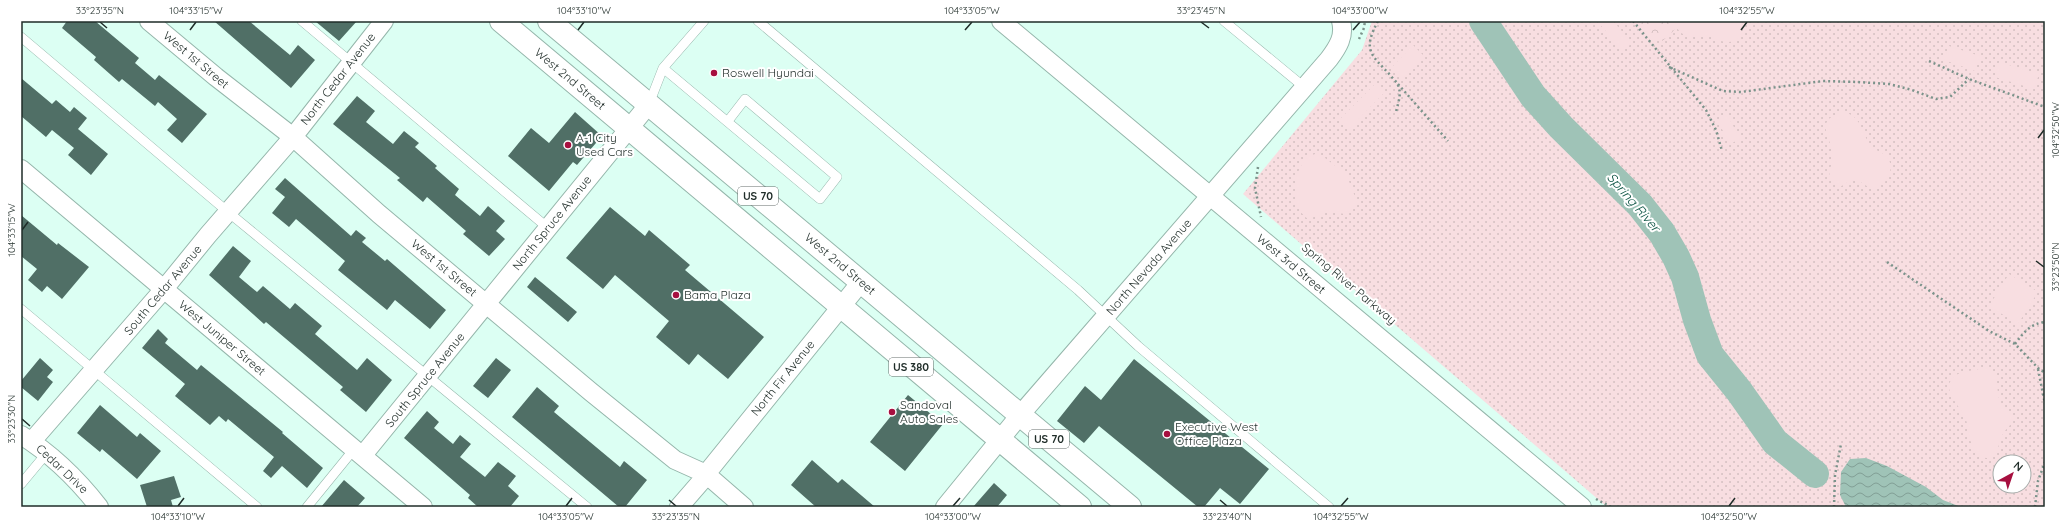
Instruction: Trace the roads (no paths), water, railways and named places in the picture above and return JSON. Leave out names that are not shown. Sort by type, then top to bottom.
[{"type":"main road","name":"West 2nd Street","points":[[501,21],[1080,507]]},
{"type":"main road","name":"West 2nd Street","points":[[550,21],[1130,507]]},
{"type":"street","name":"West 1st Street","points":[[149,21],[216,78],[293,137],[379,214],[591,392],[675,460],[706,474],[744,507]]},
{"type":"street","name":"North Cedar Avenue","points":[[293,137],[384,21]]},
{"type":"street","name":"West 3rd Street","points":[[1001,21],[1210,196],[1588,503]]},
{"type":"street","name":"North Nevada Avenue","points":[[945,507],[1020,415],[1337,49],[1342,33],[1341,22]]},
{"type":"street","name":"North Spruce Avenue","points":[[486,304],[649,104]]},
{"type":"street","name":"South Cedar Avenue","points":[[26,438],[94,370],[164,290],[228,212],[293,137]]},
{"type":"street","name":"West Juniper Street","points":[[21,169],[423,507]]},
{"type":"street","name":"North Fir Avenue","points":[[679,507],[705,478],[706,474],[861,282]]},
{"type":"street","name":"South Spruce Avenue","points":[[359,452],[428,376],[486,304]]},
{"type":"street","name":"Cedar Drive","points":[[26,438],[84,487],[99,507]]},
{"type":"lane","points":[[302,21],[548,228]]},
{"type":"lane","points":[[649,104],[663,68],[704,21]]},
{"type":"lane","points":[[758,21],[990,215],[1106,316],[1138,346],[1329,507]]},
{"type":"lane","points":[[1224,21],[1304,87]]},
{"type":"lane","points":[[21,37],[228,212],[587,507]]},
{"type":"lane","points":[[663,68],[820,199],[837,177],[745,99],[728,121]]},
{"type":"lane","points":[[21,309],[257,507]]},
{"type":"lane","points":[[307,507],[359,452]]},
{"type":"lane","points":[[21,484],[46,454]]},
{"type":"water","points":[[1866,458],[1887,466],[1926,487],[1943,500],[1961,507],[1846,507],[1840,495],[1841,472],[1850,459]]},
{"type":"waterway","name":"Spring River","points":[[1483,21],[1533,96],[1561,127],[1640,205],[1662,233],[1676,257],[1685,277],[1697,320],[1710,355],[1739,391],[1775,442],[1815,474]]},
{"type":"place","name":"Roswell Hyundai","points":[[714,73]]},
{"type":"place","name":"A-1 City Used Cars","points":[[568,145]]},
{"type":"place","name":"Bama Plaza","points":[[676,295]]},
{"type":"place","name":"Sandoval Auto Sales","points":[[892,412]]},
{"type":"place","name":"Executive West Office Plaza","points":[[1167,434]]}]
